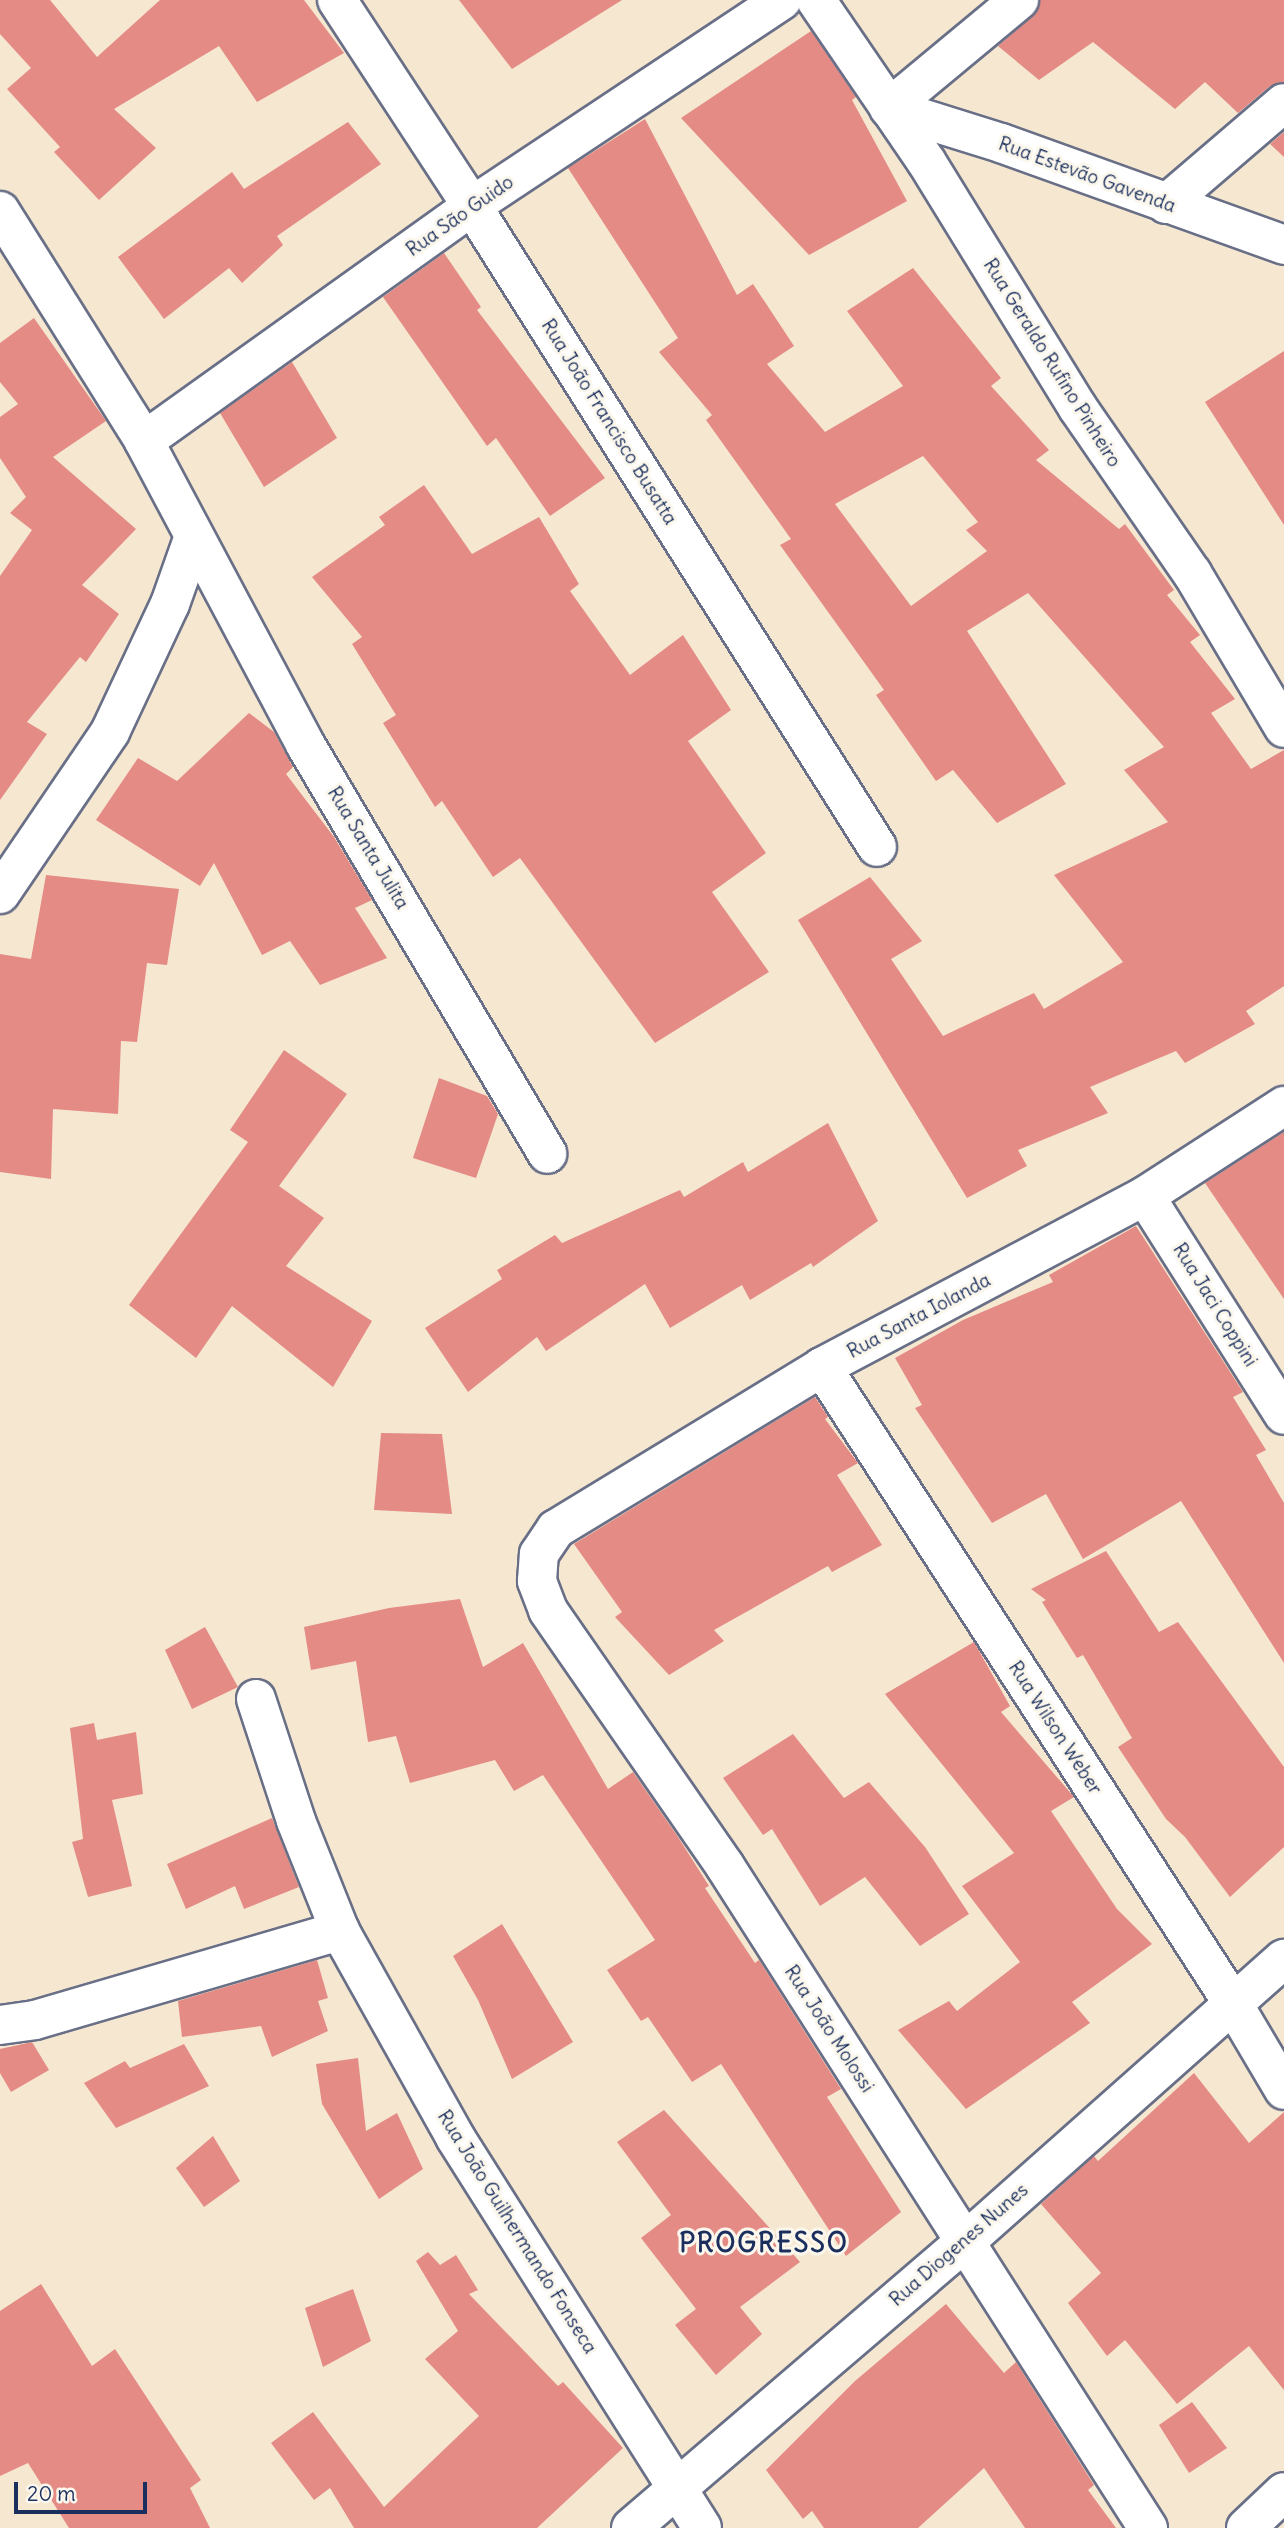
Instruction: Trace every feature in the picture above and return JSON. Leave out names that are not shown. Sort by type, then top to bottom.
[{"type":"street","name":"Rua João Francisco Busatta","points":[[337,0],[472,205],[877,847]]},
{"type":"street","name":"Rua São Guido","points":[[144,441],[472,205],[782,0]]},
{"type":"street","name":"Rua Geraldo Rufino Pinheiro","points":[[816,0],[889,108],[1078,408],[1192,573],[1284,728]]},
{"type":"street","points":[[889,108],[1019,0]]},
{"type":"street","points":[[1166,204],[1284,103]]},
{"type":"street","name":"Rua Estevão Gavenda","points":[[889,108],[1001,143],[1284,245]]},
{"type":"street","name":"Rua Santa Julita","points":[[0,211],[144,441],[193,539],[305,744],[547,1154]]},
{"type":"street","points":[[0,894],[110,732],[170,604],[193,539]]},
{"type":"street","name":"Rua Santa Iolanda","points":[[556,1529],[822,1367],[1145,1196],[1284,1106]]},
{"type":"street","name":"Rua Jaci Coppini","points":[[1145,1196],[1284,1415]]},
{"type":"street","name":"Rua Wilson Weber","points":[[822,1367],[1231,2002],[1284,2091]]},
{"type":"street","name":"Rua João Molossi","points":[[556,1529],[539,1554],[537,1581],[548,1610],[725,1866],[1148,2528]]},
{"type":"street","name":"Rua João Guilhermando Fonseca","points":[[256,1699],[296,1821],[340,1931],[455,2137],[679,2487],[702,2528]]},
{"type":"street","points":[[0,2025],[35,2020],[340,1931]]},
{"type":"street","name":"Rua Diogenes Nunes","points":[[631,2528],[966,2241],[1231,2002],[1284,1959]]},
{"type":"street","points":[[1246,2528],[1284,2492]]},
{"type":"building","points":[[0,0],[50,0],[97,57],[160,0],[304,0],[344,53],[257,102],[219,46],[114,109],[156,148],[99,200],[54,152],[60,147],[7,89],[31,68],[0,34]]},
{"type":"building","points":[[459,0],[622,0],[512,69]]},
{"type":"building","points":[[1040,0],[1284,0],[1284,82],[1270,86],[1238,113],[1205,82],[1175,109],[1093,42],[1039,80],[998,46],[1033,16]]},
{"type":"building","points":[[811,31],[856,97],[852,100],[907,201],[809,255],[681,118]]},
{"type":"building","points":[[645,119],[737,295],[753,284],[794,346],[767,364],[825,432],[903,386],[847,311],[913,268],[1001,378],[991,386],[1049,450],[1036,460],[1119,529],[1125,524],[1174,590],[1167,595],[1200,635],[1190,642],[1235,699],[1211,713],[1251,769],[1284,750],[1284,986],[1246,1011],[1255,1024],[1185,1063],[1176,1051],[1090,1087],[1108,1113],[1018,1150],[1027,1166],[967,1198],[798,920],[870,877],[922,941],[891,959],[943,1036],[1034,993],[1044,1009],[1123,962],[1054,875],[1168,822],[1124,770],[1164,747],[1028,593],[967,631],[1066,784],[997,823],[953,770],[936,781],[876,695],[884,690],[780,545],[791,539],[706,420],[712,415],[659,352],[678,338],[568,168]],"holes":[[[923,456],[978,522],[966,530],[987,551],[911,606],[835,504]]]},
{"type":"building","points":[[348,122],[381,164],[277,236],[283,245],[242,283],[229,268],[164,319],[118,257],[232,172],[244,189]]},
{"type":"building","points":[[1284,132],[1284,157],[1270,144]]},
{"type":"building","points":[[444,253],[481,307],[477,310],[605,478],[550,516],[496,438],[487,446],[383,297]]},
{"type":"building","points":[[34,318],[106,421],[53,457],[136,529],[82,585],[119,614],[86,662],[80,657],[27,722],[47,734],[0,800],[0,576],[32,530],[10,513],[26,497],[0,458],[0,417],[18,404],[0,382],[0,343]]},
{"type":"building","points":[[1284,351],[1284,525],[1205,402]]},
{"type":"building","points":[[292,362],[337,438],[264,487],[220,413]]},
{"type":"building","points":[[424,485],[472,554],[539,517],[579,584],[570,591],[630,675],[683,635],[731,710],[688,741],[766,853],[712,892],[769,972],[655,1043],[520,858],[493,877],[442,801],[435,807],[383,723],[396,715],[352,644],[362,637],[312,577],[385,525],[379,517]]},
{"type":"building","points":[[249,713],[274,732],[293,767],[286,774],[334,837],[372,900],[355,908],[387,958],[320,985],[290,941],[262,955],[214,863],[200,886],[96,820],[138,758],[177,781]]},
{"type":"building","points":[[46,875],[179,889],[167,965],[147,963],[137,1042],[121,1041],[118,1114],[53,1109],[51,1179],[0,1172],[0,954],[31,959]]},
{"type":"building","points":[[284,1050],[347,1094],[279,1186],[324,1218],[286,1266],[372,1321],[333,1387],[232,1306],[196,1358],[129,1305],[248,1142],[230,1130]]},
{"type":"building","points":[[439,1078],[487,1096],[498,1114],[476,1178],[413,1158]]},
{"type":"building","points":[[828,1123],[878,1221],[813,1267],[811,1263],[750,1300],[742,1285],[670,1328],[645,1284],[546,1351],[537,1337],[468,1392],[425,1328],[502,1279],[497,1270],[555,1235],[562,1243],[680,1190],[684,1197],[743,1162],[748,1172]]},
{"type":"building","points":[[1284,1132],[1284,1299],[1205,1183]]},
{"type":"building","points":[[1136,1226],[1243,1392],[1233,1397],[1266,1450],[1256,1455],[1284,1503],[1284,1663],[1181,1501],[1083,1559],[1046,1494],[992,1523],[915,1408],[922,1405],[895,1358],[963,1320],[1053,1282],[1049,1275]]},
{"type":"building","points":[[815,1397],[828,1417],[825,1419],[858,1463],[837,1475],[882,1545],[832,1572],[828,1566],[714,1630],[724,1641],[669,1675],[615,1617],[622,1612],[574,1544]]},
{"type":"building","points":[[381,1433],[442,1434],[452,1514],[374,1510]]},
{"type":"building","points":[[1106,1551],[1159,1632],[1178,1622],[1284,1767],[1284,1847],[1230,1897],[1185,1837],[1166,1819],[1118,1747],[1132,1738],[1083,1655],[1077,1658],[1042,1602],[1046,1600],[1031,1589]]},
{"type":"building","points":[[460,1599],[483,1667],[523,1643],[608,1789],[633,1772],[709,1886],[705,1888],[755,1963],[759,1960],[841,2089],[827,2097],[901,2212],[846,2256],[721,2064],[692,2082],[648,2017],[641,2021],[607,1970],[655,1940],[543,1775],[514,1791],[495,1760],[410,1783],[396,1736],[368,1742],[356,1661],[311,1670],[304,1627],[389,1608]]},
{"type":"building","points":[[205,1627],[238,1687],[192,1709],[165,1650]]},
{"type":"building","points":[[974,1642],[1010,1706],[1001,1712],[1074,1797],[1051,1811],[1117,1909],[1152,1944],[1072,2002],[1090,2023],[966,2109],[898,2030],[949,2001],[957,2011],[1020,1962],[962,1886],[1014,1853],[885,1694]]},
{"type":"building","points":[[94,1723],[97,1740],[136,1732],[143,1794],[112,1800],[132,1886],[88,1897],[72,1842],[83,1839],[70,1728]]},
{"type":"building","points":[[793,1734],[844,1798],[869,1782],[925,1847],[969,1914],[920,1946],[865,1877],[820,1906],[772,1829],[763,1835],[723,1778]]},
{"type":"building","points":[[272,1818],[299,1887],[244,1909],[235,1886],[186,1909],[167,1864]]},
{"type":"building","points":[[502,1924],[573,2042],[512,2079],[478,2000],[453,1956]]},
{"type":"building","points":[[317,1960],[328,1998],[318,2001],[328,2031],[272,2057],[261,2026],[182,2037],[178,2001]]},
{"type":"building","points":[[32,2042],[49,2070],[11,2092],[0,2073],[0,2049]]},
{"type":"building","points":[[184,2044],[209,2086],[116,2128],[84,2083],[125,2061],[130,2068]]},
{"type":"building","points":[[358,2058],[366,2131],[397,2113],[423,2169],[379,2199],[322,2104],[316,2064]]},
{"type":"building","points":[[1194,2073],[1249,2143],[1284,2112],[1284,2390],[1249,2346],[1177,2404],[1125,2340],[1107,2356],[1068,2303],[1101,2273],[1041,2204],[1094,2156],[1098,2161]]},
{"type":"building","points":[[664,2110],[800,2262],[740,2307],[762,2334],[716,2375],[675,2325],[696,2309],[641,2238],[671,2215],[617,2142]]},
{"type":"building","points":[[213,2136],[240,2181],[204,2207],[176,2168]]},
{"type":"building","points":[[428,2252],[440,2265],[456,2255],[478,2290],[469,2294],[558,2386],[563,2382],[623,2448],[537,2528],[354,2528],[330,2488],[314,2500],[271,2443],[313,2412],[384,2507],[479,2416],[425,2359],[458,2331],[416,2261]]},
{"type":"building","points":[[41,2284],[92,2366],[115,2349],[201,2480],[190,2488],[210,2528],[69,2528],[28,2463],[0,2476],[0,2311]]},
{"type":"building","points":[[353,2289],[371,2341],[323,2367],[305,2308]]},
{"type":"building","points":[[946,2304],[1004,2373],[1016,2362],[1094,2485],[1088,2490],[1116,2528],[1025,2528],[984,2468],[918,2528],[824,2528],[812,2511],[803,2519],[766,2470],[855,2381]]},
{"type":"building","points":[[1192,2402],[1227,2448],[1189,2473],[1159,2425]]},
{"type":"district","name":"PROGRESSO","points":[[764,2243]]}]
